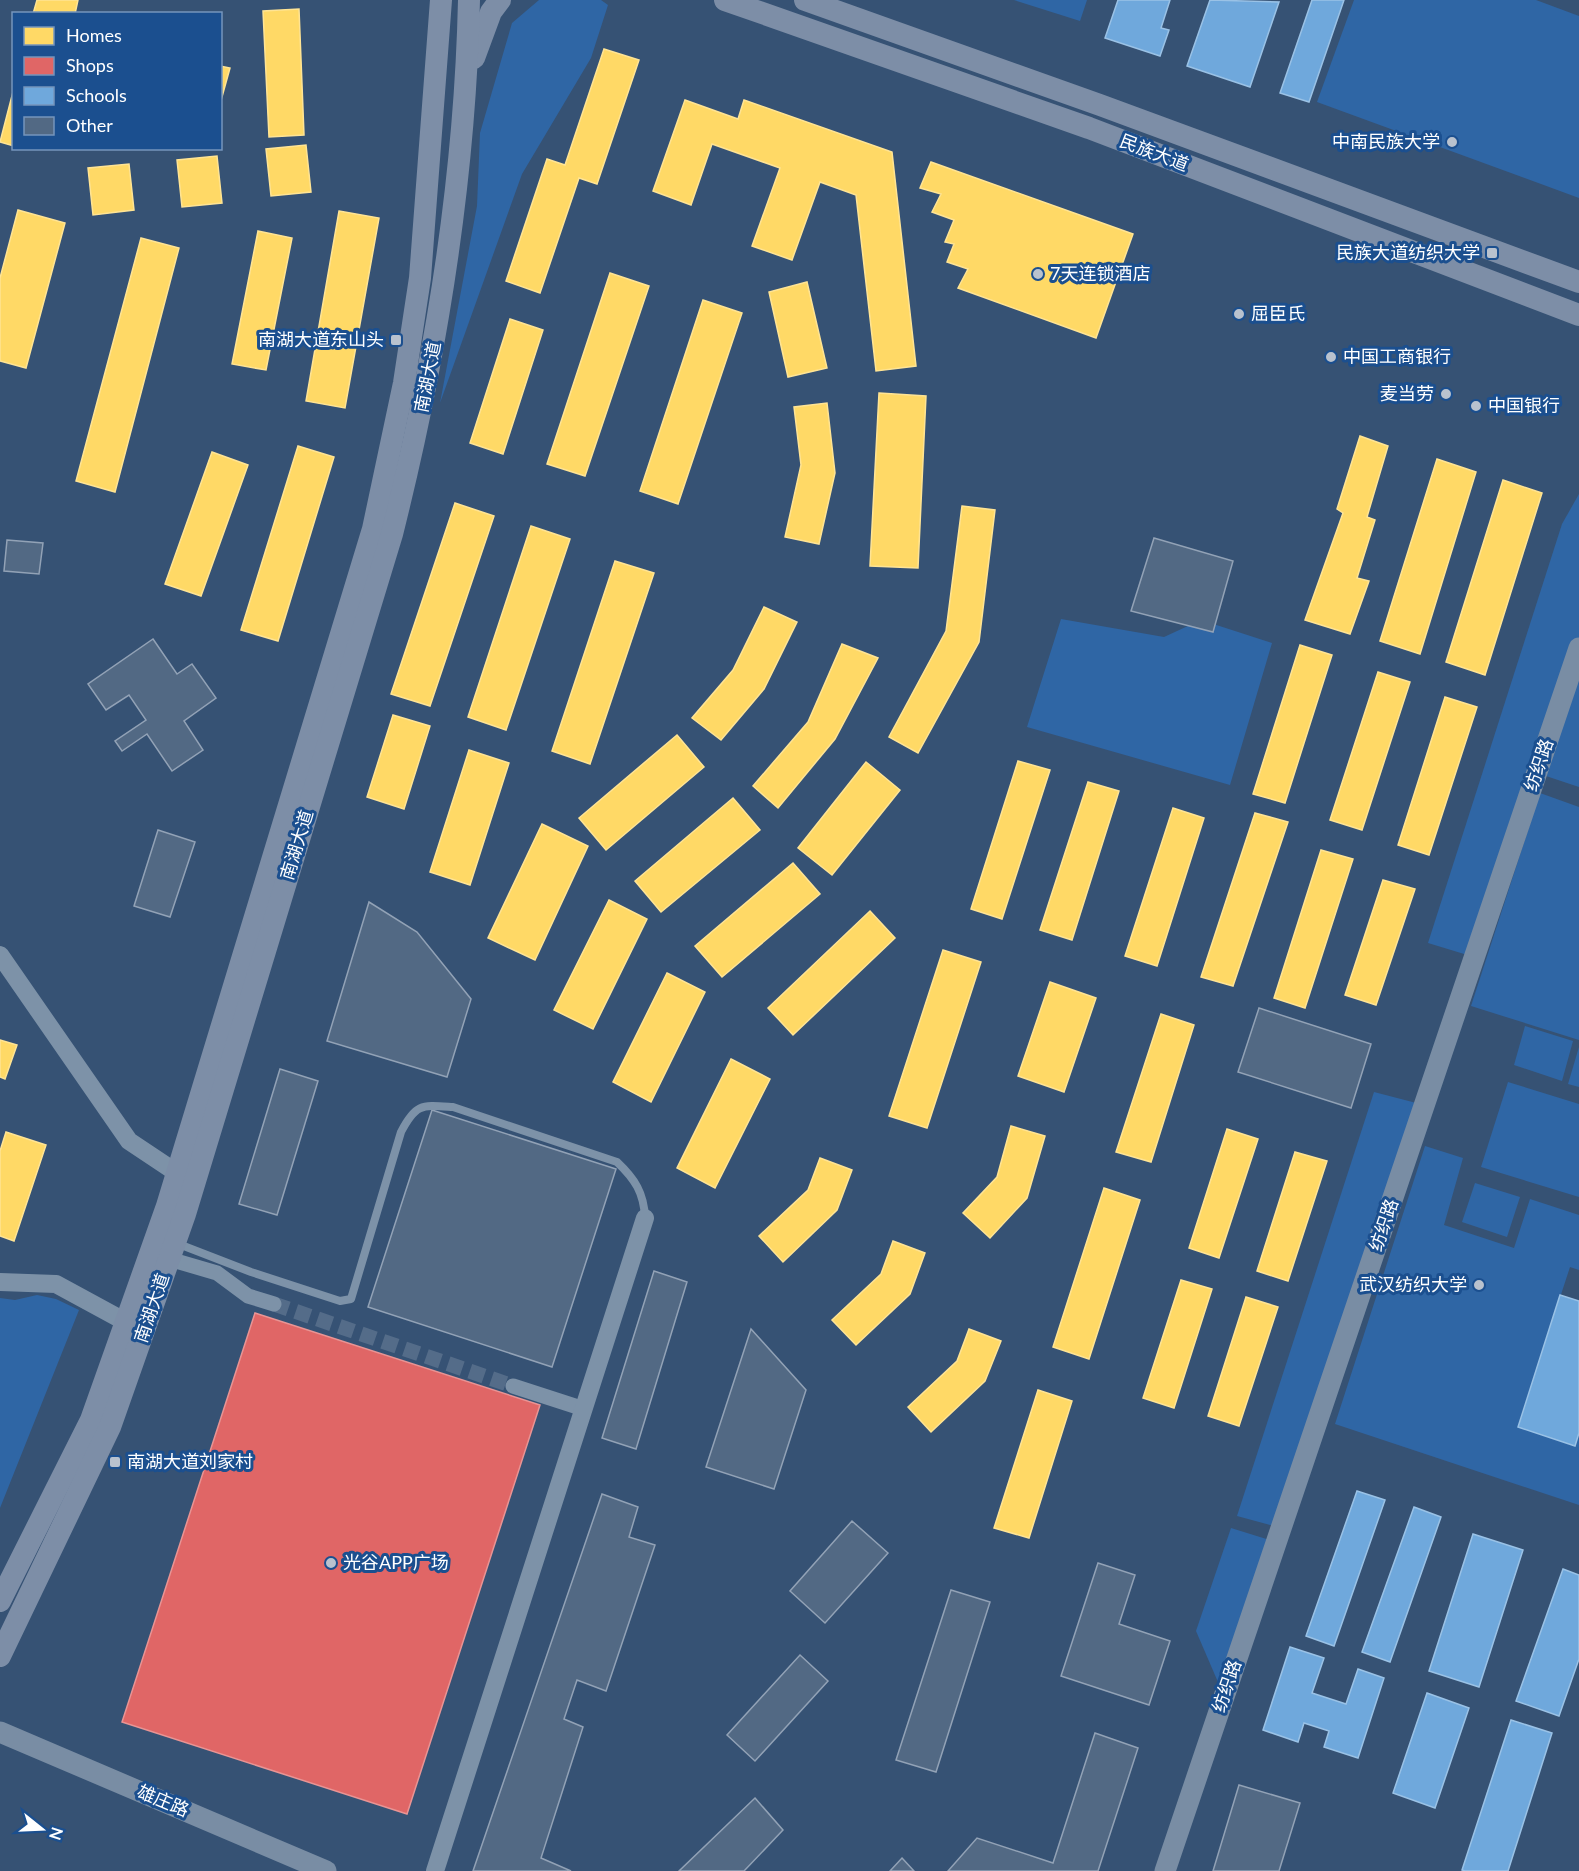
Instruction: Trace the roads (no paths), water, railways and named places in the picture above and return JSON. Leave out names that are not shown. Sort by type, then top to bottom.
[{"type":"main road","name":"南湖大道","points":[[0,1656],[110,1427],[134,1327],[186,1176],[392,534],[415,442],[440,311],[468,76],[470,0]]},
{"type":"main road","points":[[468,76],[491,12],[500,0]]},
{"type":"main road","name":"民族大道","points":[[725,0],[1089,128],[1579,315]]},
{"type":"main road","name":"民族大道","points":[[805,0],[1100,105],[1579,282]]},
{"type":"main road","name":"南湖大道","points":[[0,1601],[91,1420],[172,1250],[186,1176],[378,507],[404,383],[420,278],[439,3]]},
{"type":"main road","name":"纺织路","points":[[1165,1871],[1579,648]]},
{"type":"main road","name":"雄庄路","points":[[0,1732],[294,1865],[326,1871]]},
{"type":"street","points":[[0,956],[129,1141],[186,1176]]},
{"type":"street","points":[[435,1871],[645,1218]]},
{"type":"street","points":[[172,1250],[217,1273],[248,1296],[274,1304]]},
{"type":"street","points":[[0,1282],[56,1284],[134,1327]]},
{"type":"street","points":[[513,1386],[584,1409]]},
{"type":"lane","points":[[172,1250],[251,1272],[340,1301],[351,1299],[401,1132],[412,1112],[424,1106],[453,1107],[617,1162],[635,1179],[644,1200],[645,1218]]},
{"type":"tunnel","points":[[274,1304],[513,1386]]},
{"type":"place","name":"中南民族大学","points":[[1452,142]]},
{"type":"place","name":"民族大道纺织大学","points":[[1492,253]]},
{"type":"place","name":"7天连锁酒店","points":[[1038,274]]},
{"type":"place","name":"屈臣氏","points":[[1239,314]]},
{"type":"place","name":"南湖大道东山头","points":[[396,340]]},
{"type":"place","name":"中国工商银行","points":[[1331,357]]},
{"type":"place","name":"麦当劳","points":[[1446,394]]},
{"type":"place","name":"中国银行","points":[[1476,406]]},
{"type":"place","name":"武汉纺织大学","points":[[1479,1285]]},
{"type":"place","name":"南湖大道刘家村","points":[[115,1462]]},
{"type":"place","name":"光谷APP广场","points":[[331,1563]]}]
